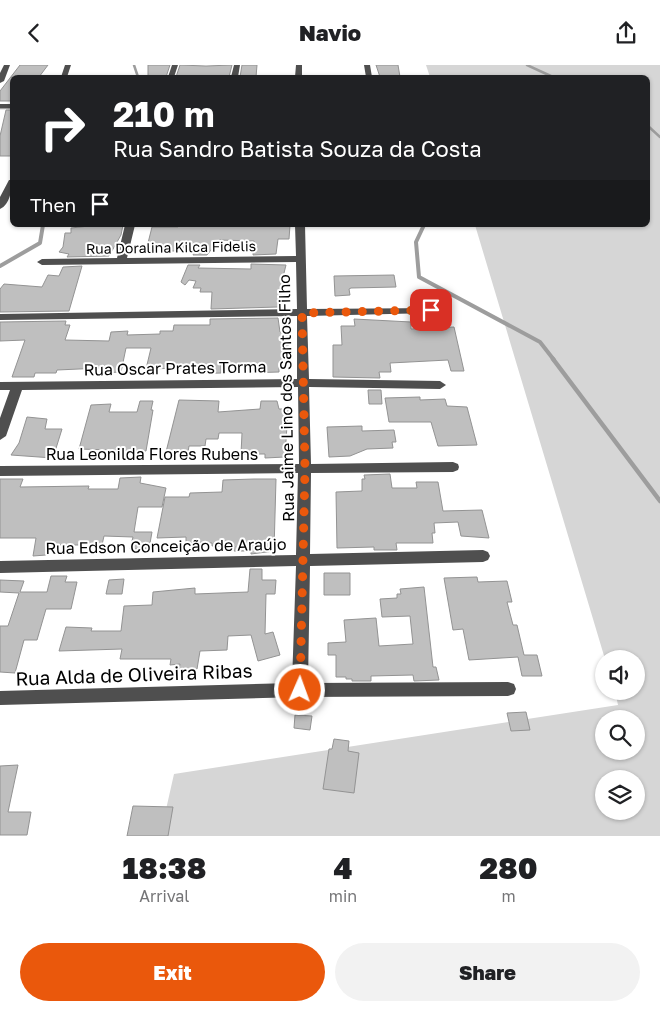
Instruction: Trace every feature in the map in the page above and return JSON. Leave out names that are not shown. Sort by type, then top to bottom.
[{"type":"street","points":[[0,81],[7,65]]},
{"type":"street","points":[[0,205],[10,186]]},
{"type":"street","points":[[121,261],[130,227]]},
{"type":"street","name":"Rua Jaime Lino dos Santos Filho","points":[[300,227],[305,469],[300,690]]},
{"type":"street","name":"Rua Doralina Kilca Fidelis","points":[[42,262],[301,259]]},
{"type":"street","points":[[0,317],[431,310]]},
{"type":"street","name":"Rua Oscar Prates Torma","points":[[0,386],[304,383],[440,385]]},
{"type":"street","points":[[0,436],[17,386]]},
{"type":"street","name":"Rua Leonilda Flores Rubens","points":[[0,471],[453,467]]},
{"type":"street","name":"Rua Edson Conceição de Araújo","points":[[0,567],[483,556]]},
{"type":"street","name":"Rua Alda de Oliveira Ribas","points":[[0,698],[300,690],[508,689]]},
{"type":"shaded area","points":[[426,65],[660,65],[660,836],[160,836],[174,774],[618,705],[617,700],[645,700],[645,650],[602,650],[476,227],[650,227],[650,75],[429,75]]},
{"type":"building","points":[[20,65],[48,65],[40,75],[12,75]]},
{"type":"building","points":[[148,65],[170,65],[167,75],[148,75]]},
{"type":"building","points":[[180,65],[232,65],[230,75],[177,75]]},
{"type":"building","points":[[242,65],[257,65],[256,75],[240,75]]},
{"type":"building","points":[[376,65],[398,65],[400,75],[379,75]]},
{"type":"building","points":[[10,78],[10,101],[0,101],[0,91]]},
{"type":"building","points":[[6,110],[10,110],[10,156],[0,156],[0,136]]},
{"type":"building","points":[[123,227],[121,235],[109,256],[67,257],[69,254],[59,252],[63,247],[65,233],[71,233],[71,228]]},
{"type":"building","points":[[152,227],[290,227],[289,239],[278,239],[276,254],[253,255],[254,241],[219,240],[207,255],[193,255],[194,251],[146,251]]},
{"type":"building","points":[[251,264],[286,265],[281,285],[281,297],[278,297],[278,307],[211,309],[212,292],[200,292],[201,288],[193,288],[196,281],[189,280],[185,285],[181,282],[188,265],[200,265],[198,268],[251,269]]},
{"type":"building","points":[[82,266],[69,311],[0,312],[0,289],[4,284],[42,287],[48,275],[59,276],[63,267]]},
{"type":"building","points":[[394,275],[396,287],[351,288],[349,289],[350,295],[335,296],[334,276]]},
{"type":"building","points":[[278,318],[280,332],[289,332],[288,346],[285,346],[285,367],[279,367],[279,372],[245,373],[246,364],[221,364],[221,373],[185,374],[185,368],[146,369],[151,348],[126,348],[121,372],[100,373],[101,368],[57,370],[56,373],[35,373],[34,377],[12,377],[25,340],[0,341],[0,322],[66,321],[65,325],[70,325],[65,340],[109,341],[111,332],[128,331],[127,335],[160,334],[160,331],[173,331],[174,325],[210,325],[210,319]]},
{"type":"building","points":[[354,319],[411,322],[411,329],[454,327],[464,371],[451,371],[448,360],[390,363],[391,372],[379,372],[380,378],[333,377],[333,345],[342,345],[341,326],[355,326]]},
{"type":"building","points":[[368,390],[381,390],[382,404],[369,404]]},
{"type":"building","points":[[420,397],[420,400],[445,399],[447,406],[467,407],[477,445],[438,446],[431,422],[389,422],[385,398]]},
{"type":"building","points":[[179,400],[219,401],[218,412],[260,409],[261,401],[277,401],[279,409],[288,409],[285,457],[265,458],[265,454],[241,454],[242,433],[219,433],[218,439],[206,439],[205,446],[189,446],[188,452],[166,452]]},
{"type":"building","points":[[140,401],[153,401],[146,451],[79,449],[91,405],[111,404],[109,412],[137,412]]},
{"type":"building","points":[[27,417],[47,419],[45,429],[62,429],[53,458],[11,455],[19,443]]},
{"type":"building","points":[[362,426],[362,431],[394,430],[396,442],[392,442],[393,448],[367,449],[350,456],[329,457],[327,427]]},
{"type":"building","points":[[390,474],[392,488],[417,488],[416,482],[438,482],[443,511],[482,510],[489,538],[461,536],[458,522],[434,523],[433,543],[396,543],[397,550],[374,550],[374,547],[337,548],[336,492],[362,491],[364,475]]},
{"type":"building","points":[[141,477],[140,483],[166,488],[162,507],[138,507],[134,532],[152,532],[149,549],[130,549],[133,537],[104,536],[102,545],[49,545],[46,555],[33,556],[36,538],[0,538],[0,479],[23,479],[20,487],[89,486],[88,489],[118,489],[120,478]]},
{"type":"building","points":[[276,479],[274,551],[251,554],[251,551],[234,551],[235,546],[212,546],[212,543],[186,543],[186,537],[157,538],[165,497],[189,497],[190,493],[222,492],[223,480]]},
{"type":"building","points":[[250,569],[262,569],[262,580],[276,580],[275,594],[266,594],[265,634],[273,632],[280,655],[258,661],[251,635],[228,636],[227,650],[200,651],[197,669],[179,670],[180,664],[170,665],[171,659],[120,659],[122,649],[59,651],[66,627],[92,628],[91,631],[121,631],[124,606],[152,605],[153,592],[195,588],[195,594],[248,592]]},
{"type":"building","points":[[324,573],[350,573],[350,595],[324,595]]},
{"type":"building","points":[[51,576],[67,576],[65,582],[77,582],[71,609],[46,609],[37,640],[24,640],[15,673],[0,672],[0,626],[8,626],[19,593],[0,592],[0,580],[24,581],[20,592],[47,592]]},
{"type":"building","points":[[477,577],[478,582],[507,581],[512,602],[507,602],[513,625],[517,625],[524,655],[537,655],[542,676],[522,676],[518,657],[469,660],[463,629],[453,630],[444,578]]},
{"type":"building","points":[[124,579],[122,594],[106,594],[109,580]]},
{"type":"building","points":[[424,587],[433,667],[436,667],[439,680],[414,681],[413,675],[371,676],[371,681],[352,681],[352,679],[346,679],[346,677],[336,677],[336,655],[328,655],[328,643],[346,642],[344,620],[376,618],[379,646],[413,644],[410,616],[382,617],[380,599],[397,598],[397,594],[401,594],[400,589]]},
{"type":"building","points":[[526,712],[530,730],[511,731],[507,713]]},
{"type":"building","points":[[295,715],[312,716],[310,730],[294,728]]},
{"type":"building","points":[[334,739],[349,741],[348,751],[359,753],[354,793],[323,789],[329,749],[332,749]]},
{"type":"building","points":[[18,765],[8,812],[31,812],[27,835],[0,835],[0,766]]},
{"type":"building","points":[[133,806],[173,807],[168,836],[127,836]]},
{"type":"waterway","points":[[134,65],[137,75]]},
{"type":"waterway","points":[[527,65],[549,75]]},
{"type":"waterway","points":[[0,108],[10,108]]},
{"type":"waterway","points":[[650,128],[660,137]]},
{"type":"waterway","points":[[0,266],[40,243],[43,227]]},
{"type":"waterway","points":[[423,227],[416,242],[419,277],[540,342],[554,360]]},
{"type":"waterway","points":[[553,359],[660,501]]},
{"type":"route","points":[[300,690],[305,469],[302,313],[431,310]]}]
